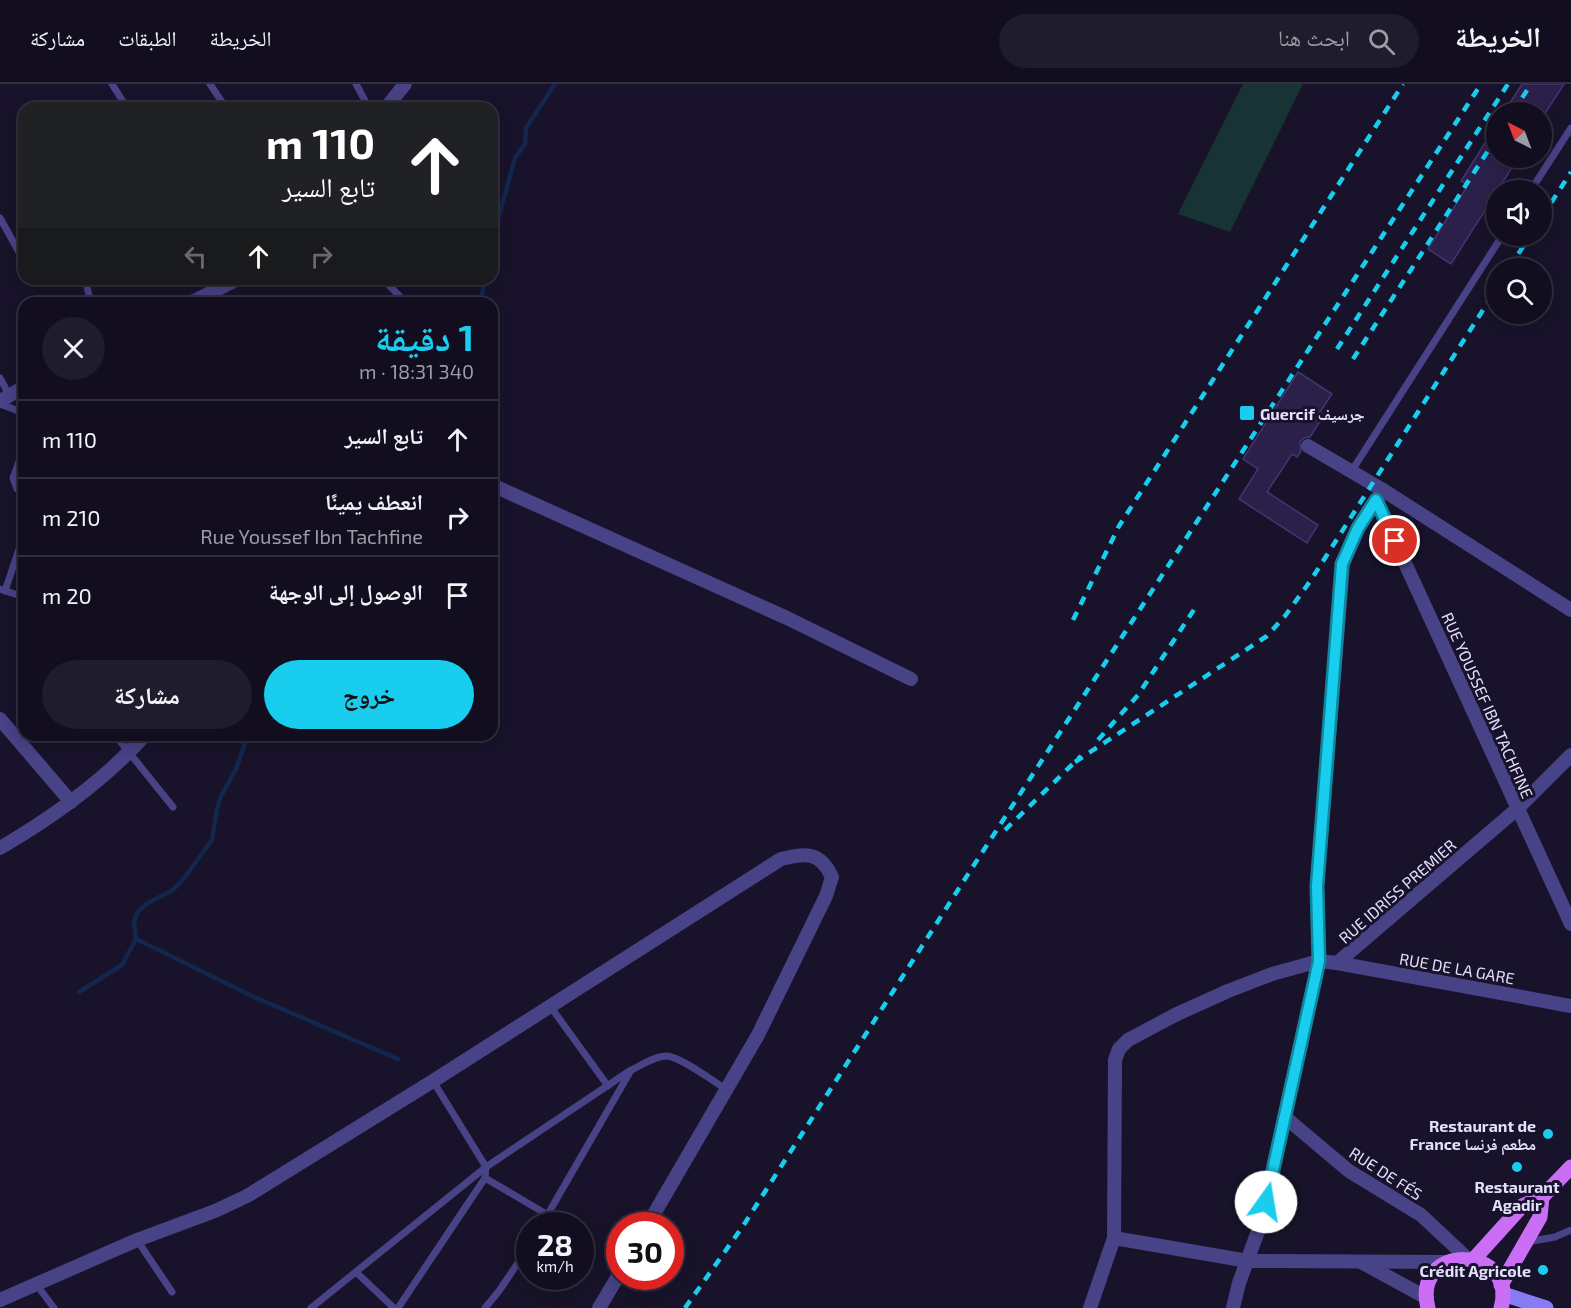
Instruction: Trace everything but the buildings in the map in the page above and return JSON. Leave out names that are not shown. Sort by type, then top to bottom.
[{"type":"main road","points":[[1470,1259],[1522,1206],[1542,1197],[1571,1167]]},
{"type":"main road","points":[[1502,1295],[1540,1217],[1542,1197]]},
{"type":"main road","points":[[1427,1305],[1428,1285],[1432,1276],[1447,1262],[1470,1259],[1486,1264],[1495,1273],[1502,1295]]},
{"type":"main road","points":[[1502,1295],[1546,1308]]},
{"type":"street","points":[[391,102],[405,84]]},
{"type":"street","points":[[202,297],[226,285]]},
{"type":"street","points":[[3,400],[18,391]]},
{"type":"street","points":[[1308,446],[1351,472],[1379,495],[1571,610]]},
{"type":"street","points":[[498,488],[787,618],[911,679]]},
{"type":"street","points":[[1233,1308],[1239,1283],[1261,1223],[1319,961],[1317,886],[1342,564],[1358,528],[1379,495]]},
{"type":"street","name":"RUE YOUSSEF IBN TACHFINE","points":[[1379,495],[1517,809],[1571,924]]},
{"type":"street","points":[[0,719],[18,740]]},
{"type":"street","points":[[19,741],[71,802]]},
{"type":"street","points":[[0,848],[71,802],[140,741]]},
{"type":"street","name":"RUE IDRISS PREMIER","points":[[1319,961],[1337,963],[1517,809],[1571,755]]},
{"type":"street","points":[[0,1300],[137,1240],[215,1211],[247,1196],[781,860],[803,854],[817,857],[827,866],[832,877],[826,896],[758,1035],[655,1212]]},
{"type":"street","points":[[1090,1308],[1114,1238],[1115,1060],[1119,1049],[1128,1040],[1228,991],[1272,974],[1319,961]]},
{"type":"street","name":"RUE DE LA GARE","points":[[1337,963],[1571,1005]]},
{"type":"street","name":"RUE DE FÉS","points":[[1286,1118],[1349,1171],[1421,1215],[1470,1259]]},
{"type":"street","points":[[1114,1238],[1248,1262],[1447,1262]]},
{"type":"street","points":[[1359,1262],[1427,1305]]},
{"type":"street","points":[[599,1308],[610,1290]]},
{"type":"lane","points":[[111,84],[123,102]]},
{"type":"lane","points":[[210,84],[222,102]]},
{"type":"lane","points":[[356,84],[366,102]]},
{"type":"lane","points":[[1537,180],[1571,128]]},
{"type":"lane","points":[[0,218],[18,250]]},
{"type":"lane","points":[[1351,472],[1496,246]]},
{"type":"lane","points":[[389,285],[400,297]]},
{"type":"lane","points":[[0,378],[3,400],[18,410]]},
{"type":"lane","points":[[18,466],[14,478],[18,489]]},
{"type":"lane","points":[[18,549],[2,590],[18,595]]},
{"type":"lane","points":[[120,741],[173,807]]},
{"type":"lane","points":[[550,1006],[608,1086]]},
{"type":"lane","points":[[311,1308],[486,1167],[632,1070],[667,1056],[677,1059],[726,1089]]},
{"type":"lane","points":[[550,1212],[632,1070]]},
{"type":"lane","points":[[357,1273],[396,1308],[485,1178],[486,1167],[433,1081]]},
{"type":"lane","points":[[485,1178],[543,1212]]},
{"type":"lane","points":[[1527,1242],[1555,1237],[1571,1230]]},
{"type":"lane","points":[[137,1240],[172,1292]]},
{"type":"lane","points":[[485,1308],[500,1291],[516,1266]]},
{"type":"lane","points":[[36,1284],[54,1308]]},
{"type":"green space","points":[[1243,84],[1303,84],[1230,232],[1178,214]]},
{"type":"waterway","points":[[498,219],[515,158],[525,144],[526,128],[555,84]]},
{"type":"waterway","points":[[482,297],[483,285]]},
{"type":"waterway","points":[[79,992],[122,965],[136,939],[134,923],[137,913],[146,904],[173,890],[212,840],[221,796],[236,769],[246,741]]},
{"type":"waterway","points":[[136,939],[252,996],[398,1059]]},
{"type":"railway","points":[[1073,620],[1119,526],[1403,84]]},
{"type":"railway","points":[[685,1308],[743,1226],[972,868],[1481,84]]},
{"type":"railway","points":[[1337,349],[1508,84]]},
{"type":"railway","points":[[1519,102],[1531,84]]},
{"type":"railway","points":[[1353,359],[1486,154]]},
{"type":"railway","points":[[1552,201],[1571,172]]},
{"type":"railway","points":[[1516,258],[1523,246]]},
{"type":"railway","points":[[1075,762],[1267,636],[1285,616],[1311,580],[1486,305]]},
{"type":"railway","points":[[1098,740],[1138,695],[1197,605]]},
{"type":"railway","points":[[1005,830],[1081,756]]},
{"type":"place","name":"Guercif جرسيف","points":[[1247,413]]},
{"type":"place","name":"Restaurant de France مطعم فرنسا","points":[[1548,1134]]},
{"type":"place","name":"Restaurant Agadir","points":[[1517,1167]]},
{"type":"place","name":"Crédit Agricole","points":[[1543,1270]]},
{"type":"route","points":[[1266,1202],[1319,961],[1317,886],[1342,564],[1350,543],[1376,500],[1395,541]]}]
